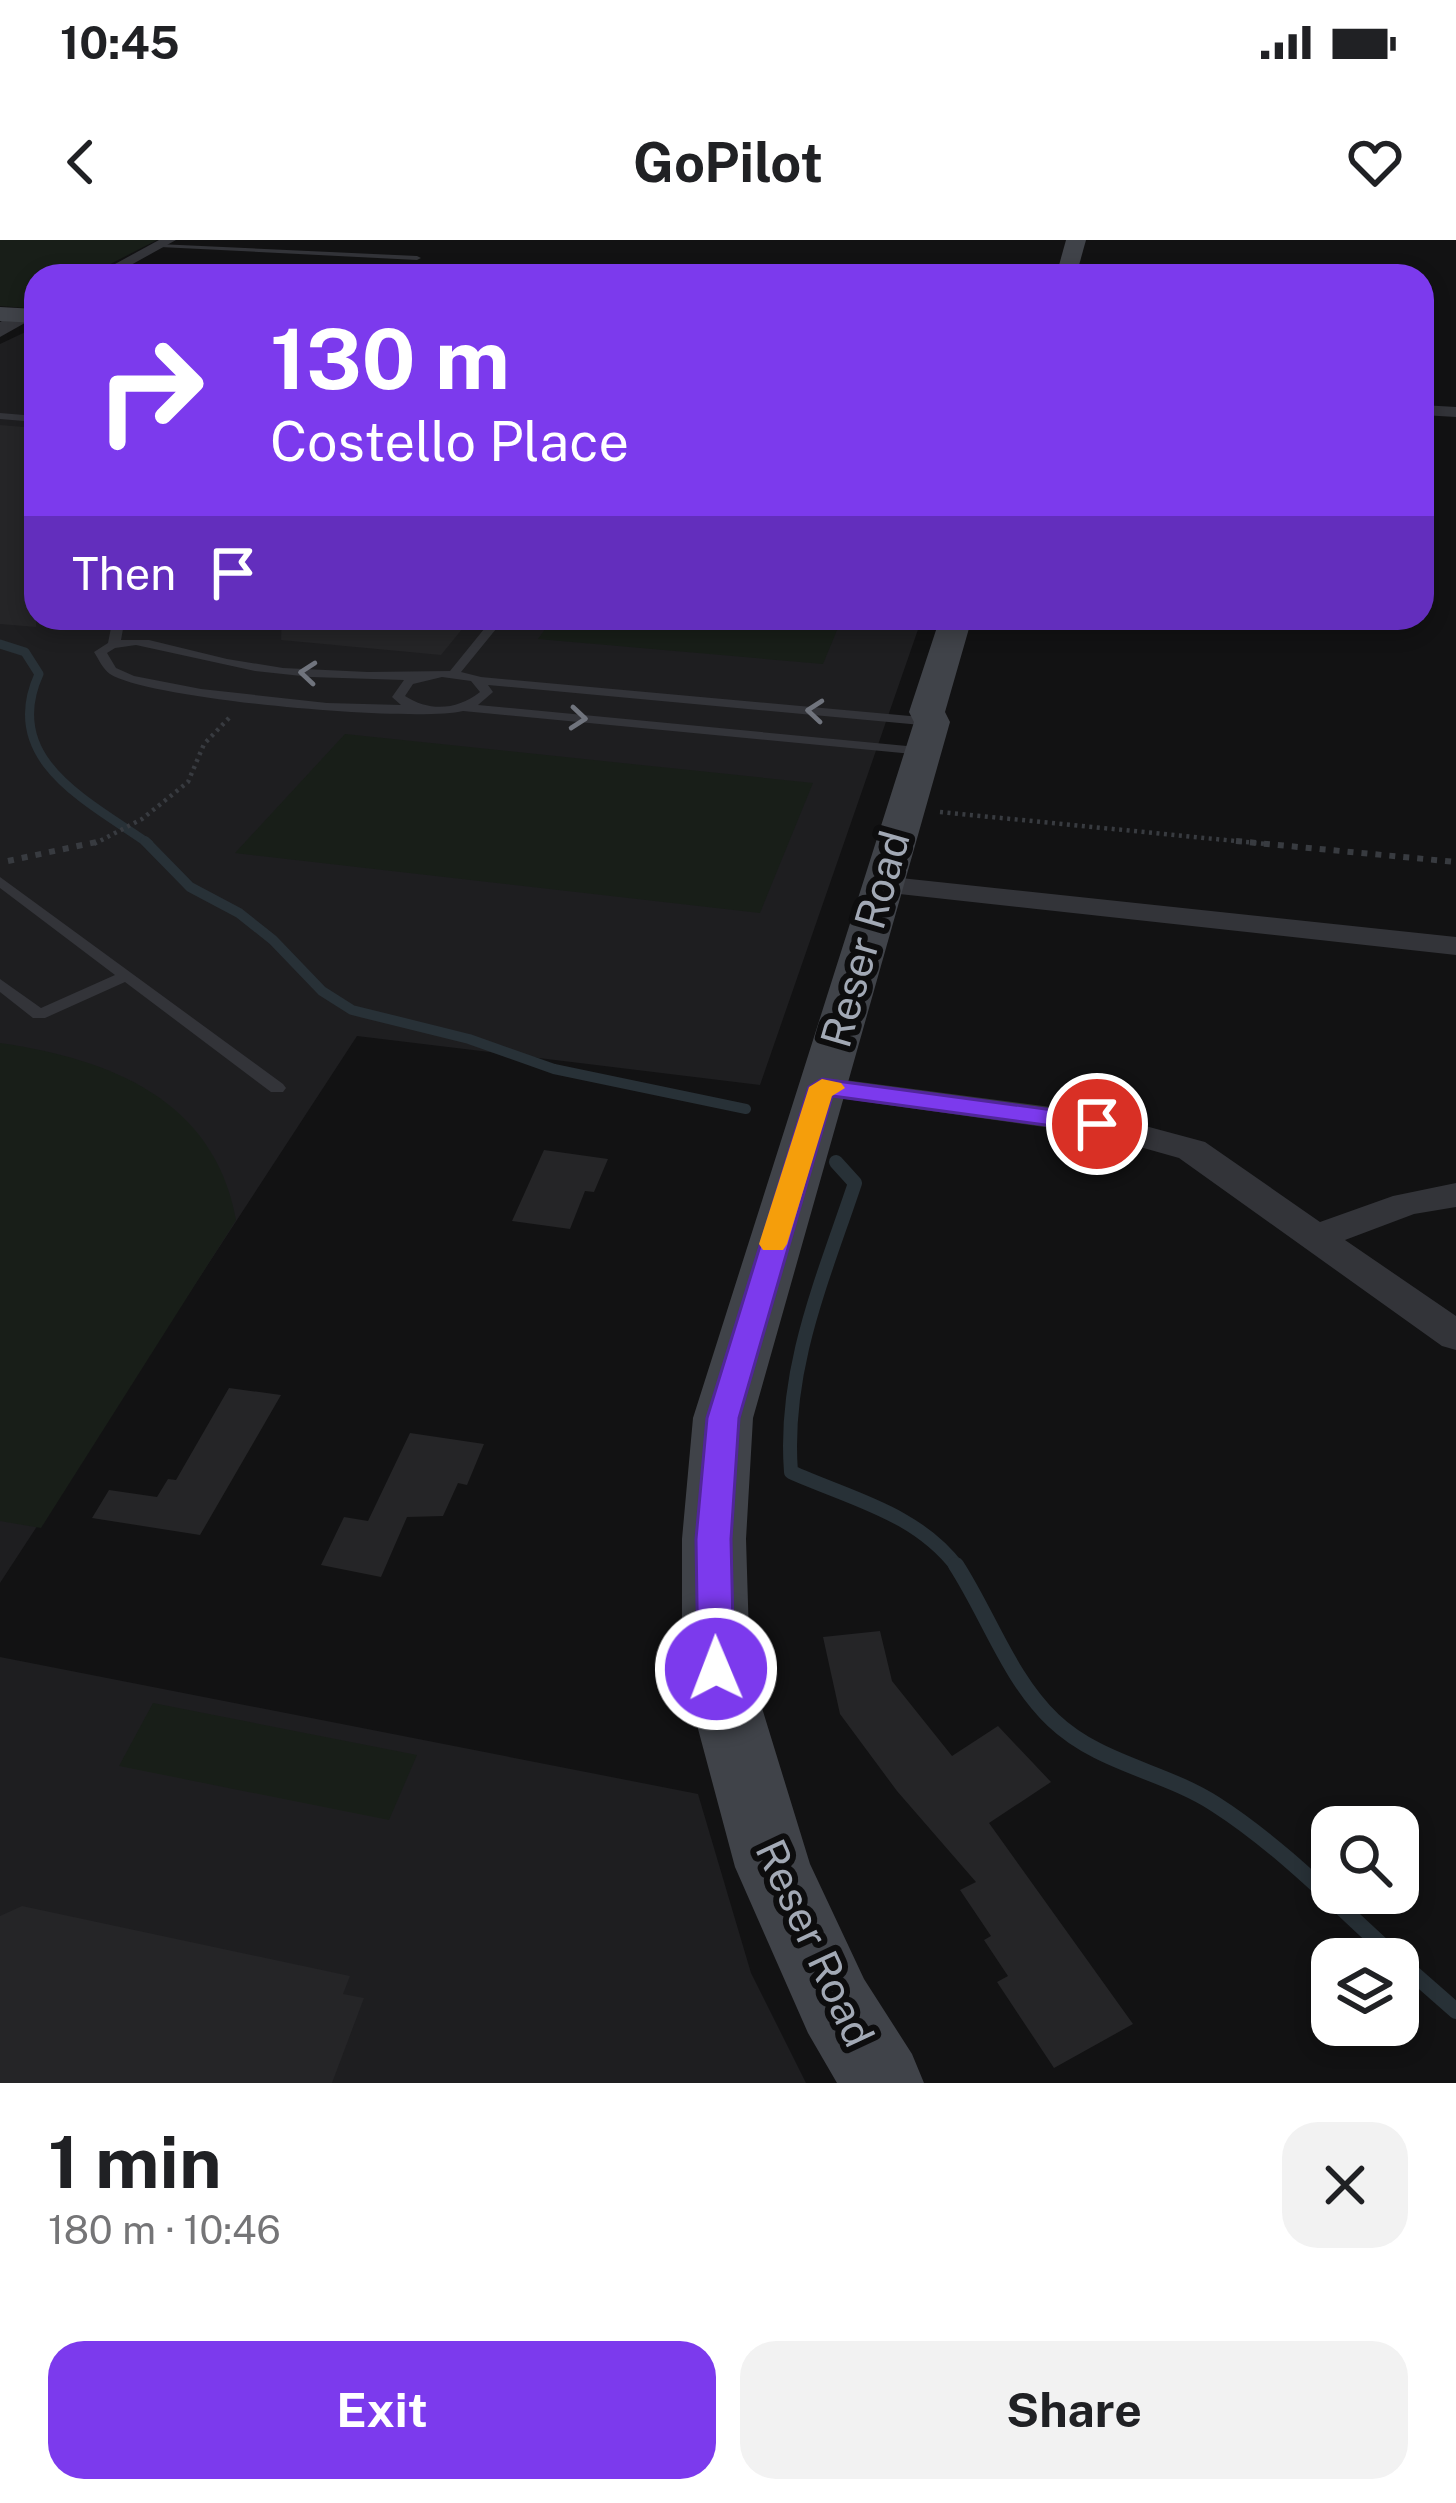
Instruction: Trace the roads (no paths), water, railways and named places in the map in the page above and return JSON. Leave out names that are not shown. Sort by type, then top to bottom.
[{"type":"main road","name":"Reser Road","points":[[883,2083],[836,2006],[773,1867],[716,1669],[713,1539],[723,1418],[927,737],[927,712],[952,630]]},
{"type":"street","points":[[123,264],[165,242]]},
{"type":"street","points":[[881,885],[1456,946]]},
{"type":"street","points":[[822,1087],[1097,1124],[1192,1150],[1456,1336]]},
{"type":"street","points":[[1319,1236],[1406,1204],[1456,1195]]},
{"type":"lane","points":[[165,242],[417,258]]},
{"type":"lane","points":[[114,643],[117,630]]},
{"type":"lane","points":[[454,674],[489,630]]},
{"type":"lane","points":[[143,642],[287,671],[454,674],[481,681],[752,705],[927,737],[739,734],[462,707],[247,700],[131,679],[111,670],[100,652],[114,643],[143,642]]},
{"type":"lane","points":[[419,709],[402,701],[398,691],[425,676]]},
{"type":"lane","points":[[462,707],[483,697],[486,686],[481,681]]},
{"type":"lane","points":[[739,734],[752,705]]},
{"type":"lane","points":[[0,881],[277,1088]]},
{"type":"lane","points":[[0,984],[38,1015],[127,975]]},
{"type":"waterway","points":[[0,644],[25,652],[39,674],[30,704],[31,731],[56,775],[146,842]]},
{"type":"waterway","points":[[146,842],[149,844]]},
{"type":"waterway","points":[[146,842],[190,887],[239,913],[273,940],[322,991],[352,1010],[469,1039],[554,1069],[746,1109]]},
{"type":"waterway","points":[[836,1162],[855,1183],[799,1361],[790,1434],[791,1472],[903,1521],[942,1549],[957,1567]]},
{"type":"waterway","points":[[957,1567],[1012,1666],[1053,1720],[1091,1747],[1215,1804],[1286,1858],[1374,1938]]},
{"type":"waterway","points":[[1419,1978],[1456,2011]]}]
